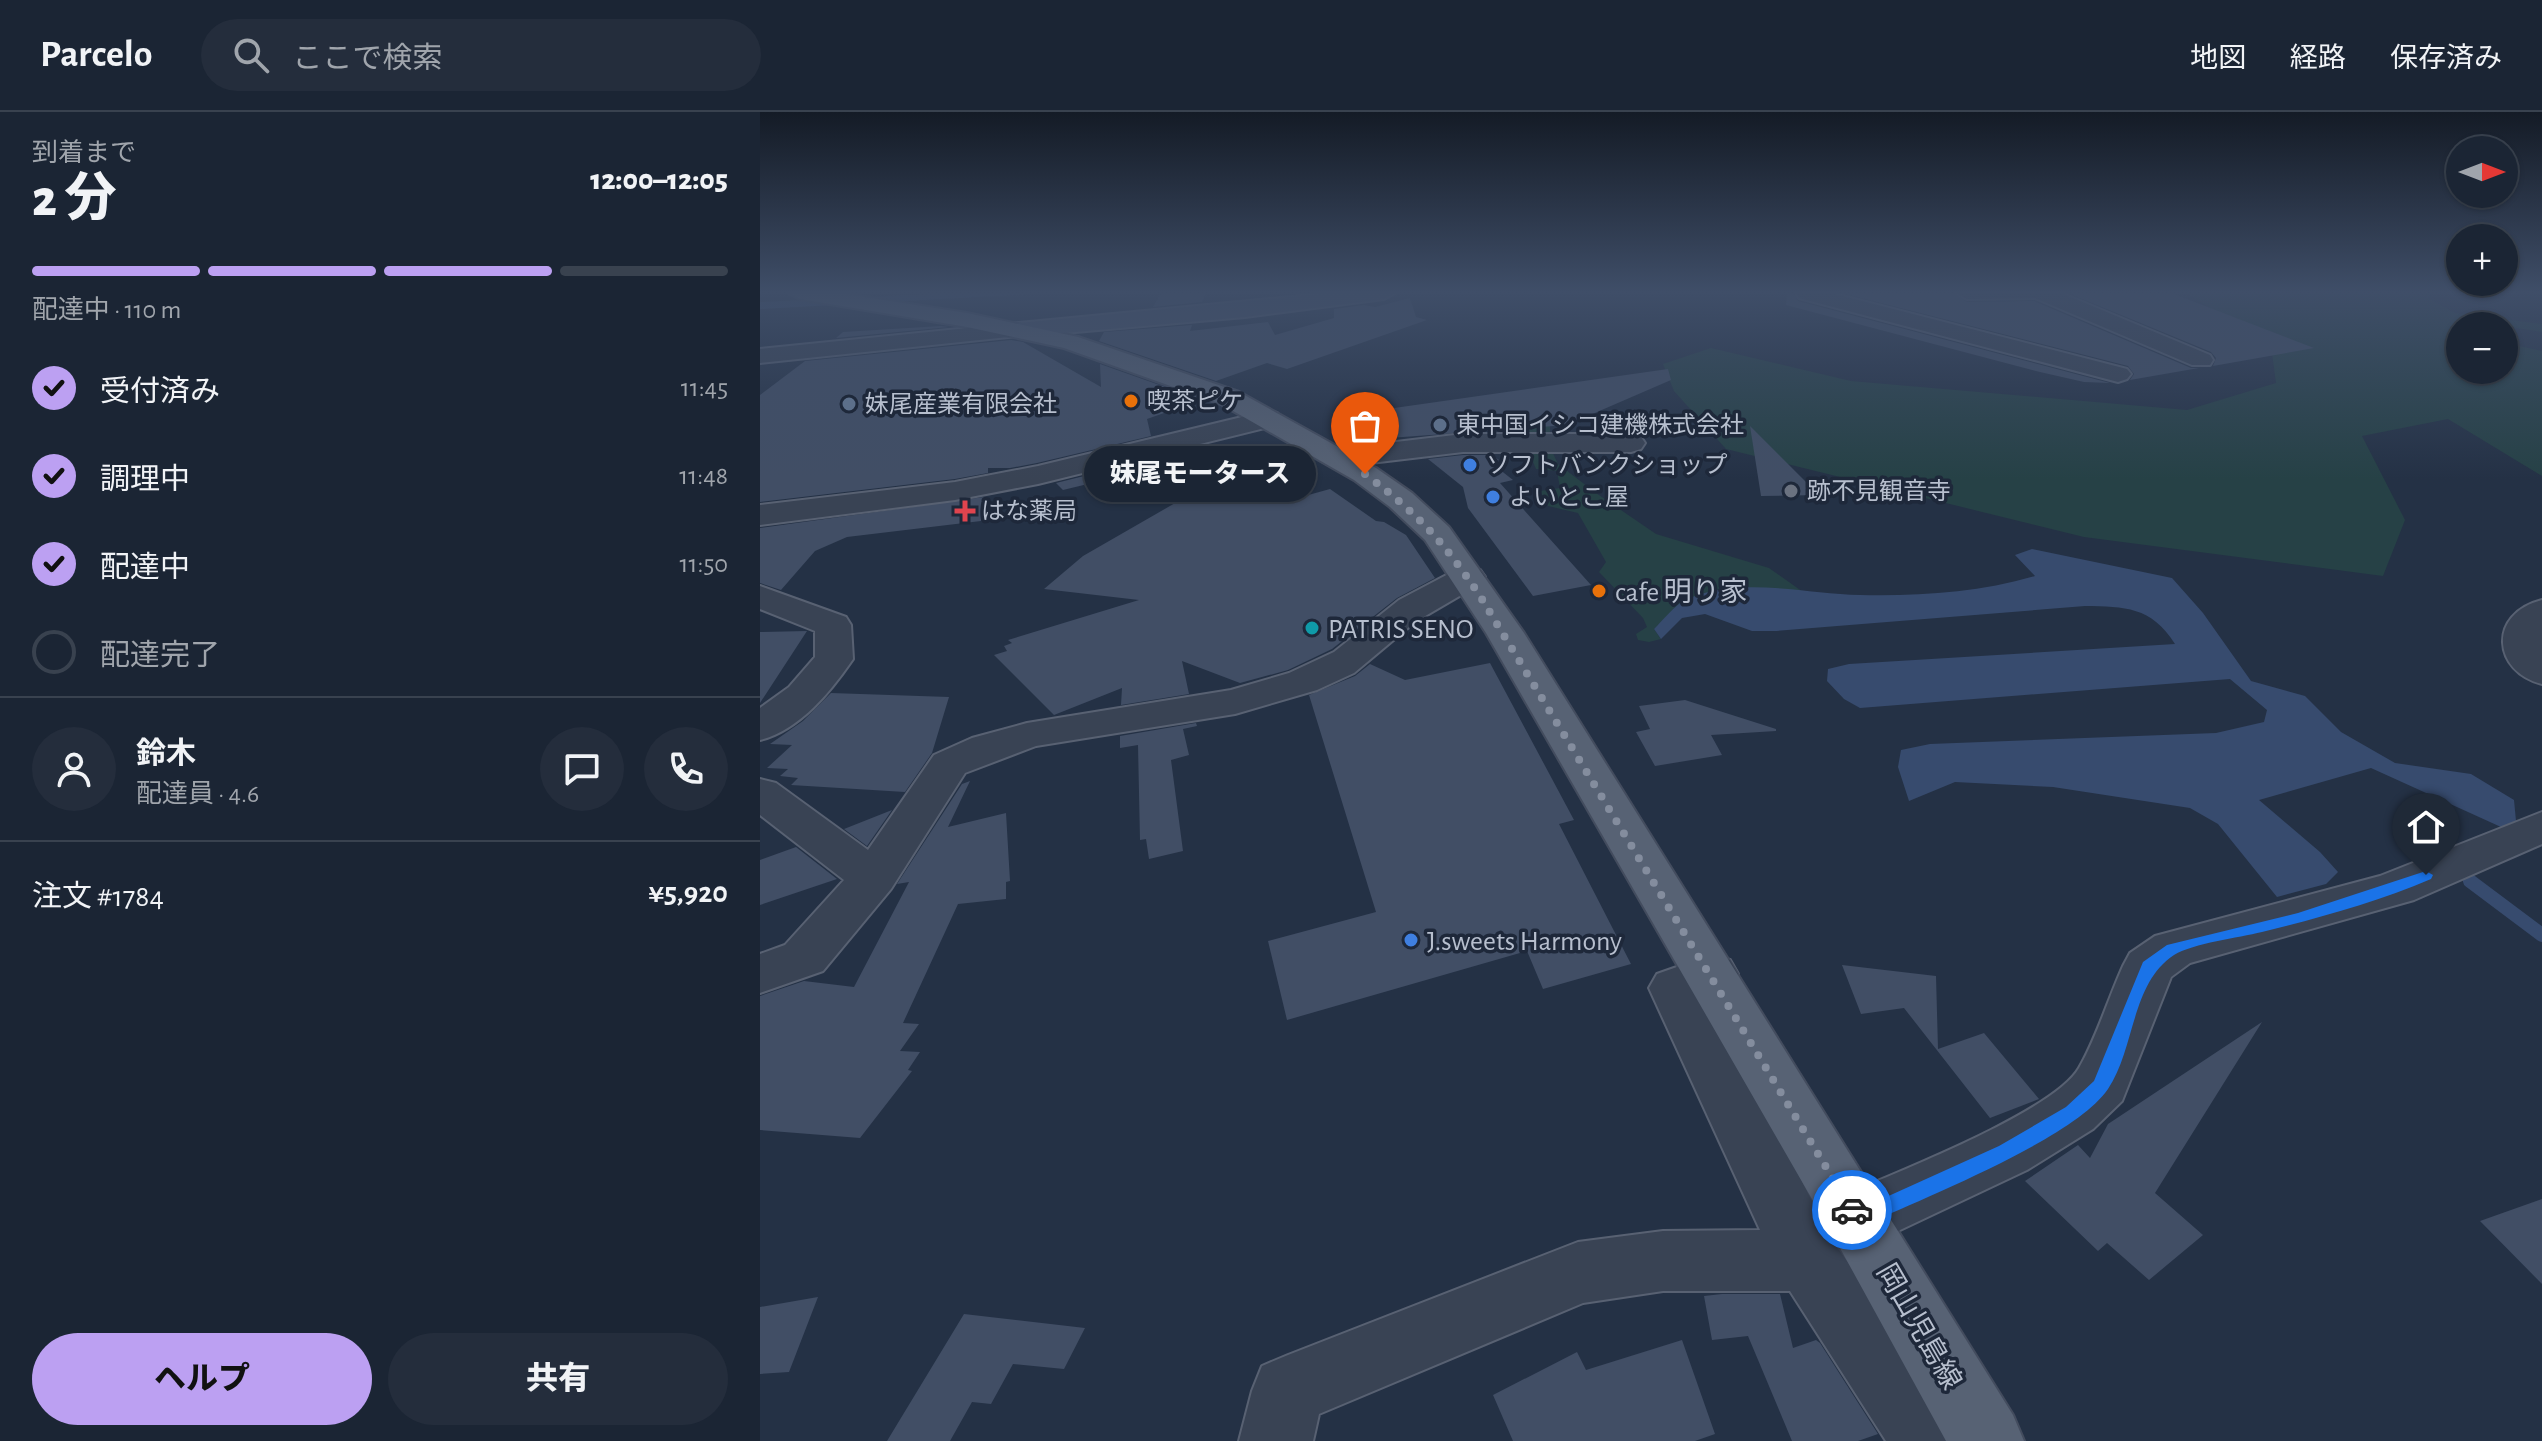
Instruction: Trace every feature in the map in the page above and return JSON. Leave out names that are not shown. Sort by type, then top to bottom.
[{"type":"main road","name":"岡山児島線","points":[[1112,355],[1230,398],[1365,474],[1401,500],[1437,534],[1468,577],[1858,1219],[1969,1440]]},
{"type":"street","points":[[2045,355],[2118,374]]},
{"type":"street","points":[[2189,355],[2201,360]]},
{"type":"street","points":[[760,515],[969,489],[1267,419]]},
{"type":"street","points":[[1337,458],[1463,443],[1631,443]]},
{"type":"street","points":[[760,974],[804,958],[874,878],[949,764],[968,754],[1080,724],[1185,712],[1275,691],[1347,662],[1395,619],[1468,577]]},
{"type":"street","points":[[760,597],[833,625],[834,659],[803,696],[760,727]]},
{"type":"street","points":[[2542,611],[2524,622],[2521,650],[2530,665],[2542,672]]},
{"type":"street","points":[[760,793],[874,878]]},
{"type":"street","points":[[1858,1219],[2005,1152],[2072,1112],[2101,1085],[2149,966],[2173,949],[2397,888],[2542,827]]},
{"type":"street","points":[[1711,974],[1676,988],[1808,1261],[1969,1440]]},
{"type":"street","points":[[1276,1441],[1288,1391],[1578,1273],[1598,1268],[1684,1261],[1808,1261]]},
{"type":"green space","points":[[1690,355],[1741,355],[1851,381],[2187,410],[2276,383],[2272,355],[2446,355],[2446,384],[2518,384],[2518,355],[2542,355],[2542,476],[2448,419],[2362,436],[2405,520],[2383,576],[2084,537],[1726,449],[1674,391],[1663,364]]},
{"type":"green space","points":[[1550,406],[1550,447],[1558,464],[1596,493],[1656,534],[1769,568],[1803,592],[1724,588],[1683,601],[1654,629],[1661,639],[1649,642],[1638,640],[1636,634],[1647,627],[1643,618],[1599,572],[1606,562],[1578,513],[1548,506],[1540,491],[1560,488],[1557,471],[1536,469],[1524,440],[1474,436],[1525,429]]},
{"type":"water","points":[[2032,549],[2172,578],[2203,613],[2251,681],[2305,696],[2341,732],[2395,763],[2471,774],[2514,800],[2516,821],[2501,827],[2371,768],[2259,800],[2320,852],[2338,872],[2326,884],[2277,897],[2218,824],[2190,808],[2053,787],[1955,782],[1909,801],[1898,767],[1901,750],[1930,744],[2216,733],[2264,722],[2267,710],[2230,679],[1860,708],[1844,699],[1827,681],[1828,669],[1849,664],[2175,644],[2156,622],[2136,611],[2085,606],[1776,631],[1752,631],[1705,614],[1682,618],[1661,639],[1654,629],[1685,600],[1727,589],[1749,587],[1904,595],[1970,590],[2014,582],[2035,576],[2015,555]]},
{"type":"building","points":[[864,355],[1046,355],[1101,387],[1100,364],[1182,393],[1167,398],[1184,406],[1147,419],[1151,436],[1037,463],[988,468],[988,473],[955,479],[760,502],[760,395],[805,361]]},
{"type":"building","points":[[1140,355],[1327,355],[1287,369],[1267,363],[1216,381]]},
{"type":"building","points":[[1976,355],[2004,355],[2110,383],[2084,382]]},
{"type":"building","points":[[2085,355],[2161,355],[2191,368],[2199,368],[2130,380],[2134,374],[2128,366]]},
{"type":"building","points":[[2214,355],[2275,355],[2213,366],[2216,358]]},
{"type":"building","points":[[1668,369],[1671,380],[1567,425],[1362,440],[1359,413]]},
{"type":"building","points":[[1750,426],[1819,495],[1761,496]]},
{"type":"building","points":[[1492,455],[1499,460],[1490,462],[1513,480],[1500,483],[1591,585],[1533,596],[1468,508],[1463,487],[1428,459]]},
{"type":"building","points":[[1156,458],[1158,467],[1063,490],[1056,483]]},
{"type":"building","points":[[1236,468],[1243,475],[1269,478],[1283,502],[1330,489],[1376,521],[1384,522],[1406,535],[1435,578],[1397,598],[1332,649],[1288,670],[1240,683],[1182,661],[1189,694],[1121,705],[1122,688],[1054,715],[994,655],[1007,651],[1004,646],[1012,643],[1008,640],[1139,600],[1044,589],[1083,556]]},
{"type":"building","points":[[984,497],[981,521],[847,537],[815,551],[781,590],[760,583],[760,528]]},
{"type":"building","points":[[807,631],[760,703],[760,632]]},
{"type":"building","points":[[1490,663],[1574,820],[1559,824],[1631,964],[1543,989],[1527,951],[1287,1020],[1268,941],[1376,912],[1309,695],[1355,676],[1370,664],[1405,680]]},
{"type":"building","points":[[831,693],[949,697],[932,753],[905,792],[791,785],[798,778],[780,776],[788,769],[767,768],[792,745],[770,744],[803,721]]},
{"type":"building","points":[[1685,700],[1776,731],[1711,735],[1722,755],[1655,766],[1636,732],[1650,729],[1639,706]]},
{"type":"building","points":[[1196,723],[1197,726],[1183,729],[1189,755],[1171,760],[1183,851],[1149,859],[1146,839],[1140,840],[1138,745],[1120,748],[1120,736]]},
{"type":"building","points":[[970,781],[948,827],[1006,813],[1010,881],[1006,882],[1006,899],[958,904],[903,1023],[919,1024],[900,1051],[920,1052],[908,1070],[912,1071],[860,1138],[760,1130],[760,996],[804,981],[854,987],[909,882],[897,884],[962,784]]},
{"type":"building","points":[[892,810],[867,846],[844,829]]},
{"type":"building","points":[[796,847],[837,879],[760,905],[760,860]]},
{"type":"building","points":[[1842,965],[1936,976],[1938,1049],[1984,1033],[2039,1099],[1990,1118],[1904,1008],[1861,1014]]},
{"type":"building","points":[[2262,1022],[2155,1193],[2203,1235],[2149,1280],[2107,1243],[2098,1251],[2025,1181],[2078,1145],[2090,1158],[2108,1124]]},
{"type":"building","points":[[2542,1199],[2542,1284],[2480,1221]]},
{"type":"building","points":[[1780,1294],[1793,1348],[1816,1340],[1820,1343],[1878,1434],[1858,1441],[1792,1441],[1748,1336],[1712,1340],[1704,1296]]},
{"type":"building","points":[[818,1297],[789,1372],[760,1374],[760,1307]]},
{"type":"building","points":[[964,1314],[1085,1328],[1064,1369],[1013,1364],[991,1404],[972,1402],[950,1441],[887,1441]]},
{"type":"building","points":[[1682,1340],[1715,1434],[1695,1441],[1513,1441],[1493,1395],[1577,1352],[1586,1370]]},
{"type":"waterway","points":[[2470,881],[2542,935]]},
{"type":"way so far","points":[[1365,474],[1401,500],[1437,534],[1468,577],[1505,633],[1852,1210]]},
{"type":"place","name":"喫茶ピケ","points":[[1131,401]]},
{"type":"place","name":"妹尾産業有限会社","points":[[849,404]]},
{"type":"place","name":"東中国イシコ建機株式会社","points":[[1440,425]]},
{"type":"place","name":"ソフトバンクショップ","points":[[1470,465]]},
{"type":"place","name":"妹尾モータース","points":[[1365,474]]},
{"type":"place","name":"跡不見観音寺","points":[[1791,491]]},
{"type":"place","name":"よいとこ屋","points":[[1493,497]]},
{"type":"place","name":"はな薬局","points":[[965,511]]},
{"type":"place","name":"cafe 明り家","points":[[1599,591]]},
{"type":"place","name":"PATRIS SENO","points":[[1312,628]]},
{"type":"place","name":"J.sweets Harmony","points":[[1411,940]]},
{"type":"route","points":[[1852,1210],[1858,1219],[2005,1152],[2072,1112],[2101,1085],[2149,966],[2173,949],[2299,917],[2397,888],[2426,875]]}]
